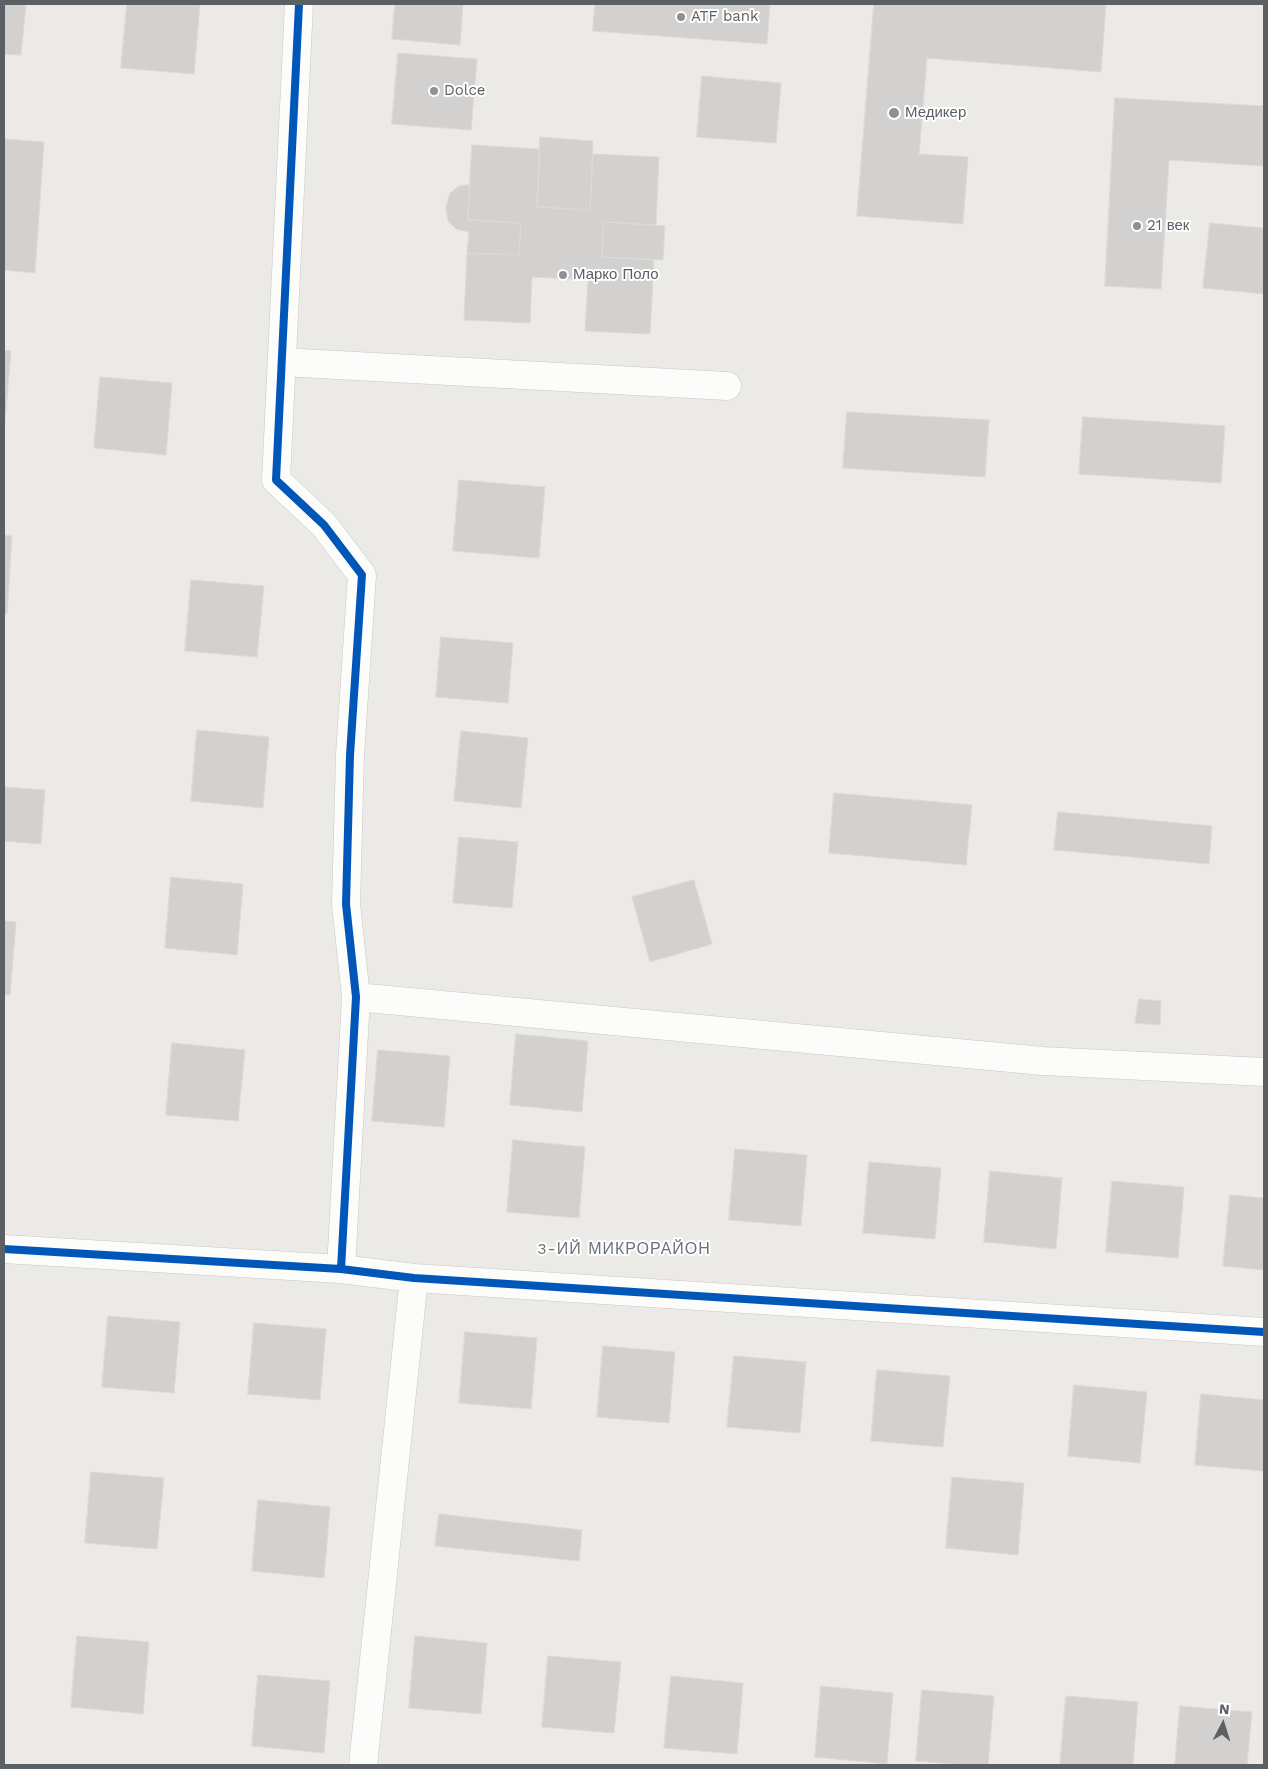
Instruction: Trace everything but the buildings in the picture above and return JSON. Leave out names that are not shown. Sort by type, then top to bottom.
[{"type":"street","points":[[299,4],[276,480],[324,525],[362,575],[350,755],[346,904],[356,997],[342,1269]]},
{"type":"street","points":[[282,362],[727,386]]},
{"type":"street","points":[[356,997],[1043,1061],[1264,1072]]},
{"type":"street","points":[[4,1249],[342,1269],[414,1278],[1264,1332]]},
{"type":"street","points":[[363,1765],[414,1278]]},
{"type":"cycle path","points":[[299,4],[276,480],[324,525],[362,575],[350,755],[346,904],[356,997],[341,1269]]},
{"type":"cycle path","points":[[4,1249],[341,1269],[414,1278],[1264,1332]]},
{"type":"place","name":"ATF bank","points":[[681,17]]},
{"type":"place","name":"Dolce","points":[[434,91]]},
{"type":"place","name":"Медикер","points":[[894,113]]},
{"type":"place","name":"21 век","points":[[1137,226]]},
{"type":"place","name":"Марко Поло","points":[[563,275]]},
{"type":"district","name":"3-ИЙ МИКРОРАЙОН","points":[[624,1249]]}]
